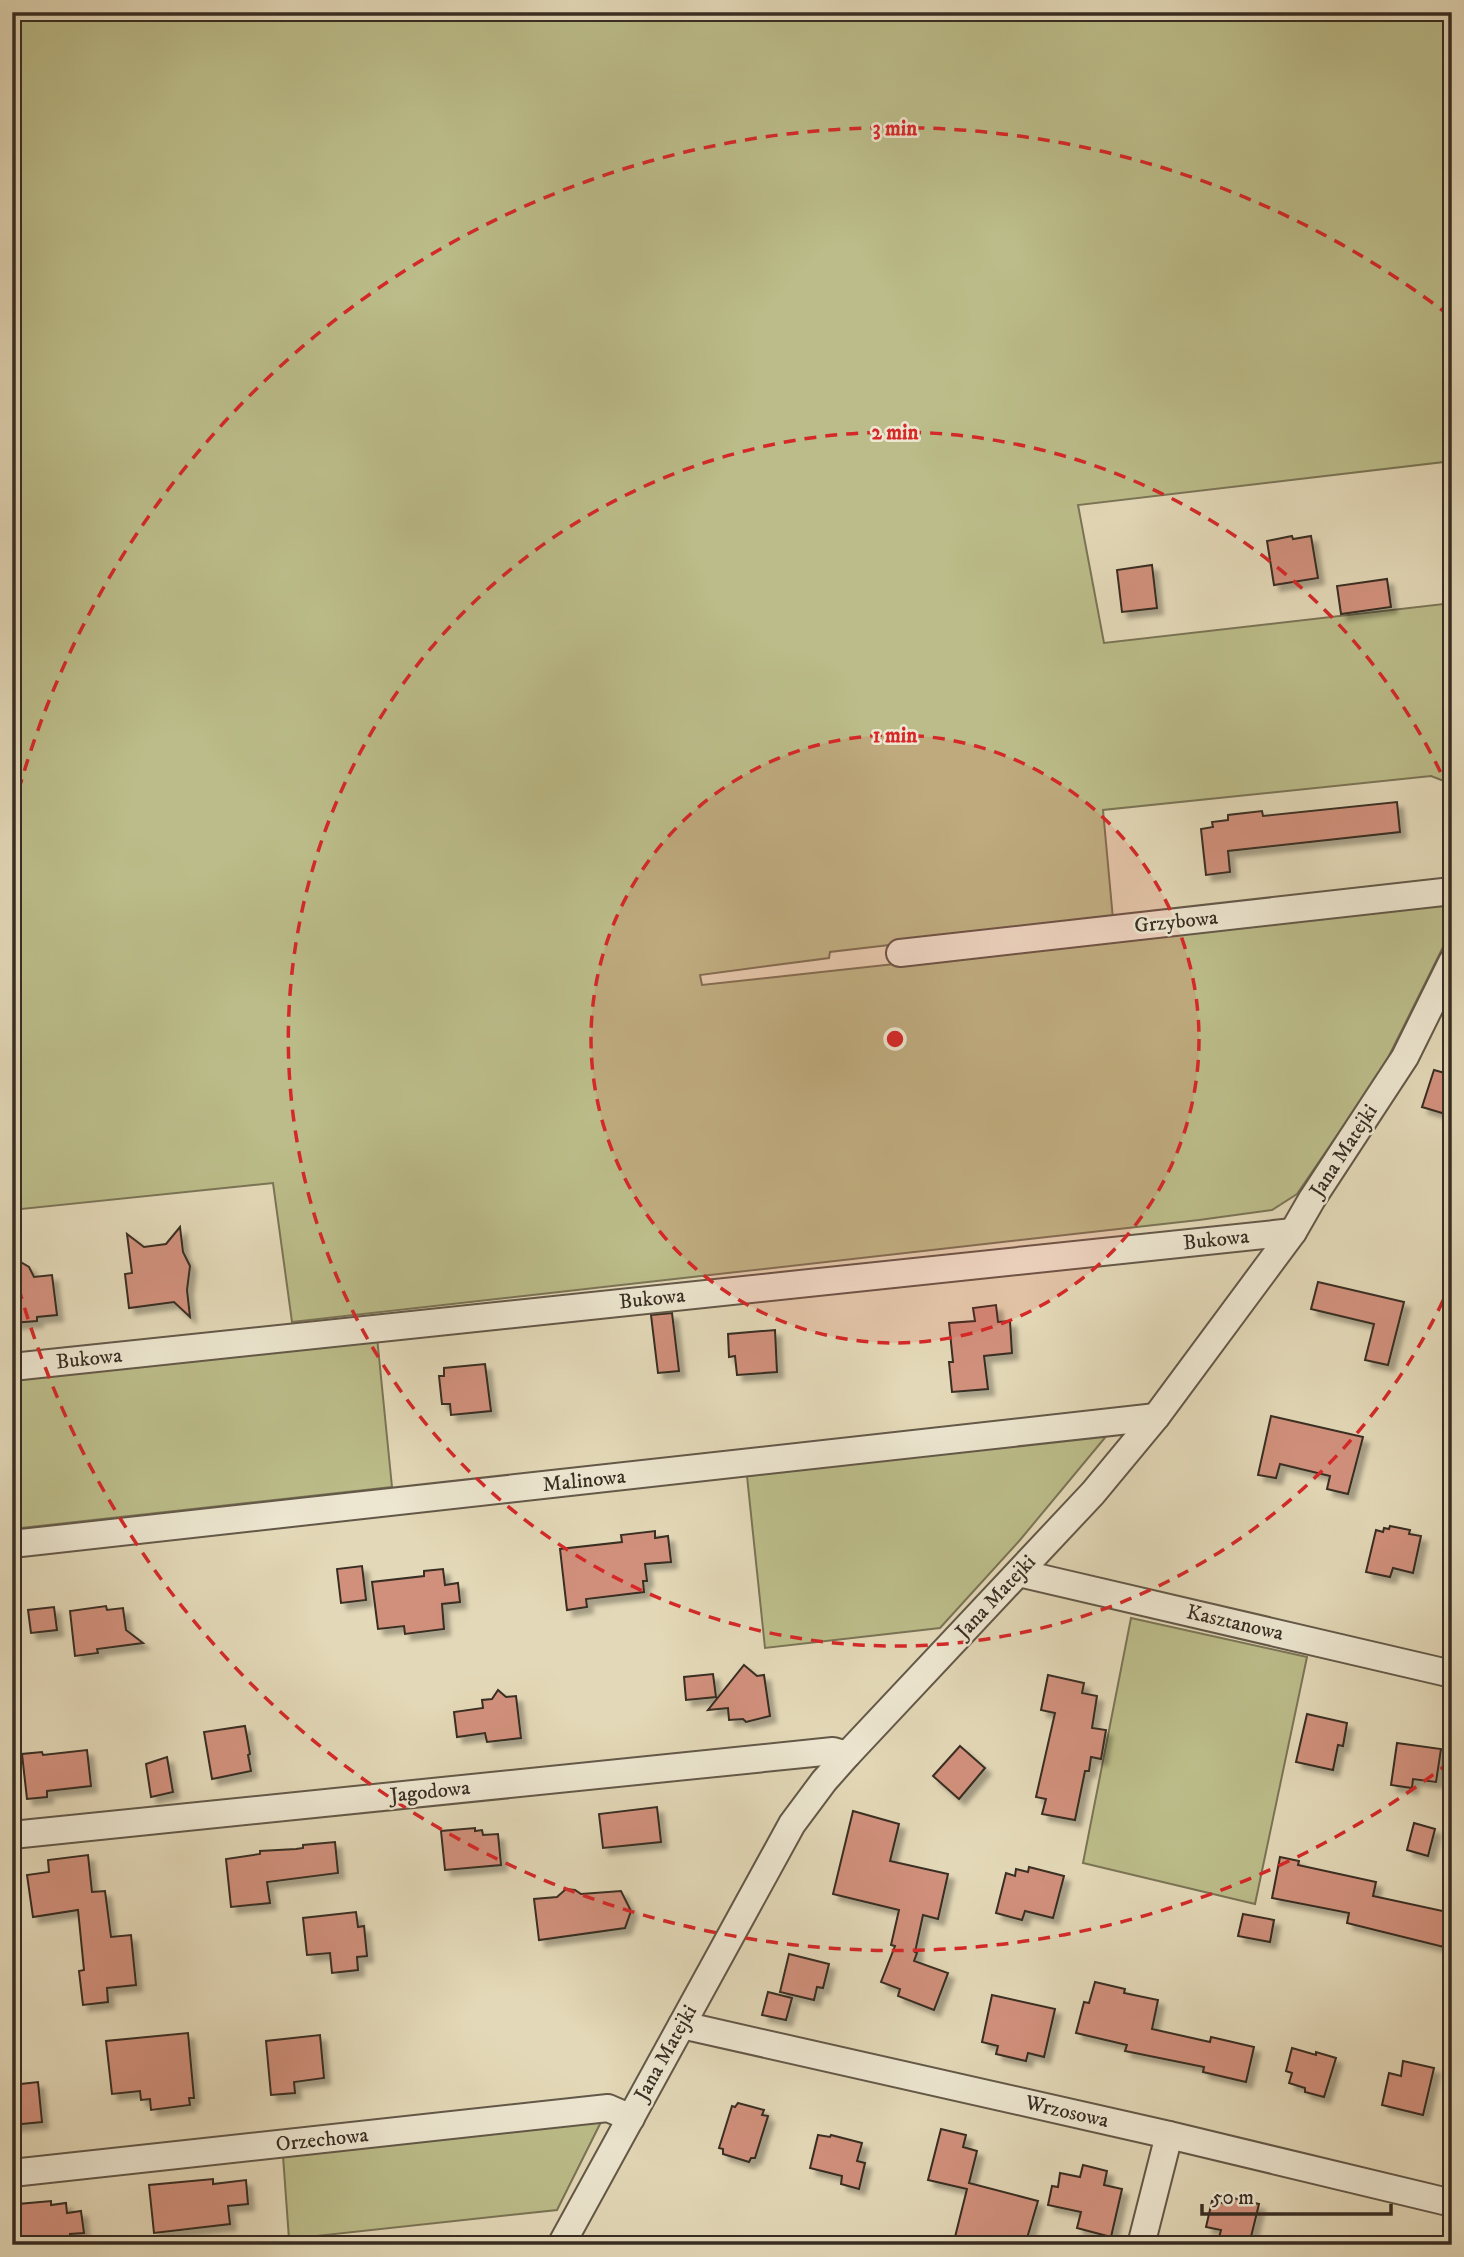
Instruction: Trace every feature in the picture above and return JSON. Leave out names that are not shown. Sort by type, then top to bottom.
[{"type":"street","name":"Grzybowa","points":[[900,953],[1452,891]]},
{"type":"street","name":"Jana Matejki","points":[[561,2245],[792,1824],[847,1755],[1093,1493],[1156,1417],[1293,1232],[1405,1057],[1452,962]]},
{"type":"street","name":"Bukowa","points":[[12,1367],[1293,1232]]},
{"type":"street","name":"Malinowa","points":[[12,1544],[1156,1417]]},
{"type":"street","name":"Kasztanowa","points":[[1019,1573],[1452,1674]]},
{"type":"street","name":"Jagodowa","points":[[12,1835],[833,1751],[847,1755]]},
{"type":"street","name":"Wrzosowa","points":[[682,2025],[1170,2135],[1452,2203]]},
{"type":"street","name":"Orzechowa","points":[[12,2174],[608,2108],[631,2118]]},
{"type":"street","points":[[1141,2245],[1170,2135]]},
{"type":"green space","points":[[12,12],[1452,12],[1452,461],[1078,505],[1104,643],[1452,603],[1452,784],[1431,776],[1103,810],[1113,919],[830,952],[829,958],[700,975],[702,985],[1452,903],[1452,929],[1383,1068],[1297,1194],[1272,1210],[1199,1220],[292,1322],[273,1183],[12,1210]]},
{"type":"green space","points":[[377,1337],[392,1487],[12,1529],[12,1377]]},
{"type":"green space","points":[[1108,1434],[1020,1540],[940,1628],[765,1648],[747,1476]]},
{"type":"green space","points":[[1131,1618],[1307,1657],[1255,1904],[1083,1863]]},
{"type":"green space","points":[[601,2122],[557,2210],[289,2239],[283,2156]]},
{"type":"building","points":[[1292,536],[1293,539],[1311,536],[1318,578],[1274,585],[1267,541]]},
{"type":"building","points":[[1152,565],[1157,608],[1122,612],[1117,570]]},
{"type":"building","points":[[1387,579],[1391,607],[1341,614],[1337,586]]},
{"type":"building","points":[[1397,802],[1400,832],[1228,851],[1230,872],[1206,875],[1201,829],[1213,827],[1212,822],[1228,820],[1228,815],[1262,811],[1263,816]]},
{"type":"building","points":[[1434,1070],[1452,1075],[1452,1116],[1422,1107]]},
{"type":"building","points":[[180,1227],[183,1252],[190,1266],[187,1290],[190,1317],[174,1302],[129,1308],[125,1274],[132,1273],[127,1234],[144,1247],[166,1244]]},
{"type":"building","points":[[12,1257],[29,1267],[34,1277],[52,1275],[57,1315],[37,1317],[37,1321],[12,1323]]},
{"type":"building","points":[[1318,1282],[1404,1302],[1388,1365],[1365,1360],[1374,1324],[1311,1309]]},
{"type":"building","points":[[996,1305],[998,1322],[1010,1321],[1012,1353],[984,1356],[988,1389],[952,1392],[949,1362],[953,1362],[949,1323],[975,1321],[973,1308]]},
{"type":"building","points":[[672,1313],[679,1371],[658,1373],[651,1315]]},
{"type":"building","points":[[775,1330],[777,1372],[737,1375],[735,1356],[729,1357],[728,1334]]},
{"type":"building","points":[[485,1364],[491,1411],[451,1415],[450,1404],[442,1404],[439,1376],[444,1376],[444,1368]]},
{"type":"building","points":[[1271,1416],[1363,1437],[1348,1494],[1327,1489],[1330,1476],[1280,1464],[1276,1478],[1258,1475]]},
{"type":"building","points":[[1390,1526],[1410,1530],[1409,1534],[1421,1536],[1413,1573],[1393,1568],[1390,1577],[1366,1572],[1376,1530],[1383,1532],[1384,1528],[1389,1529]]},
{"type":"building","points":[[655,1531],[655,1538],[668,1536],[671,1562],[645,1564],[647,1581],[643,1581],[644,1592],[586,1599],[587,1607],[567,1610],[560,1549],[622,1542],[621,1535]]},
{"type":"building","points":[[362,1566],[366,1600],[341,1603],[337,1569]]},
{"type":"building","points":[[443,1569],[445,1585],[458,1583],[460,1602],[442,1604],[444,1629],[405,1634],[404,1626],[378,1629],[372,1582],[424,1576],[424,1571]]},
{"type":"building","points":[[106,1606],[107,1610],[123,1608],[126,1630],[143,1643],[97,1649],[98,1653],[75,1656],[70,1611]]},
{"type":"building","points":[[54,1607],[57,1630],[31,1633],[28,1610]]},
{"type":"building","points":[[744,1665],[757,1676],[764,1675],[770,1716],[746,1722],[743,1719],[729,1720],[728,1708],[708,1710]]},
{"type":"building","points":[[713,1674],[716,1697],[686,1700],[684,1677]]},
{"type":"building","points":[[1048,1675],[1084,1683],[1082,1693],[1097,1696],[1092,1728],[1106,1730],[1101,1759],[1091,1757],[1089,1771],[1085,1771],[1075,1820],[1042,1814],[1046,1799],[1036,1797],[1055,1713],[1041,1710]]},
{"type":"building","points":[[498,1690],[506,1697],[516,1696],[521,1738],[487,1742],[485,1733],[457,1737],[454,1712],[483,1708],[482,1700],[492,1699]]},
{"type":"building","points":[[1307,1714],[1347,1723],[1343,1746],[1338,1745],[1333,1770],[1296,1762]]},
{"type":"building","points":[[245,1726],[251,1771],[212,1779],[204,1732]]},
{"type":"building","points":[[1397,1743],[1441,1749],[1436,1782],[1413,1779],[1412,1788],[1391,1785]]},
{"type":"building","points":[[960,1746],[985,1768],[959,1799],[933,1776]]},
{"type":"building","points":[[87,1750],[91,1786],[47,1791],[47,1797],[27,1799],[22,1754],[42,1752],[43,1755]]},
{"type":"building","points":[[167,1757],[173,1792],[151,1797],[146,1764]]},
{"type":"building","points":[[657,1807],[661,1842],[603,1848],[599,1814]]},
{"type":"building","points":[[853,1811],[899,1824],[890,1861],[948,1874],[938,1919],[923,1915],[914,1961],[948,1973],[934,2010],[898,1996],[900,1989],[881,1982],[895,1946],[891,1945],[899,1910],[833,1894]]},
{"type":"building","points":[[1414,1823],[1435,1829],[1428,1856],[1407,1850]]},
{"type":"building","points":[[475,1828],[475,1831],[482,1830],[483,1835],[498,1834],[501,1865],[445,1870],[441,1831]]},
{"type":"building","points":[[335,1842],[338,1873],[267,1882],[270,1903],[231,1907],[226,1859],[260,1854],[260,1851],[296,1849],[303,1848],[303,1845]]},
{"type":"building","points":[[88,1855],[92,1892],[105,1891],[111,1937],[131,1935],[136,1985],[107,1988],[108,2002],[83,2005],[79,1971],[84,1970],[78,1910],[33,1917],[27,1875],[49,1872],[48,1860]]},
{"type":"building","points":[[1280,1857],[1299,1861],[1298,1865],[1376,1882],[1373,1896],[1452,1913],[1452,1949],[1347,1923],[1349,1913],[1272,1898]]},
{"type":"building","points":[[1029,1867],[1064,1876],[1053,1918],[1025,1911],[1022,1920],[996,1913],[1006,1873],[1015,1876],[1016,1869],[1028,1872]]},
{"type":"building","points":[[566,1889],[581,1894],[621,1891],[631,1911],[625,1928],[539,1940],[534,1899],[557,1897]]},
{"type":"building","points":[[356,1912],[358,1927],[364,1926],[367,1956],[357,1957],[358,1970],[332,1973],[330,1953],[307,1955],[303,1918]]},
{"type":"building","points":[[1243,1914],[1274,1920],[1270,1942],[1238,1936]]},
{"type":"building","points":[[789,1954],[829,1964],[823,1988],[817,1987],[814,2000],[780,1992]]},
{"type":"building","points":[[1095,1982],[1125,1989],[1124,1993],[1158,2000],[1152,2029],[1210,2042],[1211,2037],[1254,2047],[1246,2082],[1203,2072],[1204,2067],[1125,2051],[1127,2045],[1076,2033],[1084,2002],[1089,2003]]},
{"type":"building","points":[[768,1992],[792,1998],[786,2020],[762,2015]]},
{"type":"building","points":[[992,1995],[1055,2009],[1044,2057],[1028,2053],[1026,2061],[996,2054],[998,2046],[982,2042]]},
{"type":"building","points":[[188,2033],[194,2098],[189,2098],[190,2105],[151,2110],[150,2099],[141,2100],[140,2091],[112,2094],[106,2041]]},
{"type":"building","points":[[320,2035],[324,2078],[294,2082],[295,2093],[271,2095],[266,2041]]},
{"type":"building","points":[[1292,2048],[1336,2058],[1324,2097],[1305,2092],[1305,2088],[1289,2083],[1292,2073],[1286,2071]]},
{"type":"building","points":[[1403,2061],[1434,2068],[1423,2115],[1382,2105],[1389,2073],[1401,2076]]},
{"type":"building","points":[[38,2082],[42,2122],[12,2125],[12,2085]]},
{"type":"building","points":[[738,2103],[764,2110],[762,2115],[768,2116],[755,2158],[751,2158],[749,2162],[723,2154],[723,2149],[719,2148],[732,2106],[735,2107]]},
{"type":"building","points":[[941,2129],[966,2135],[963,2147],[977,2151],[969,2183],[1038,2201],[1025,2245],[953,2245],[967,2189],[928,2180]]},
{"type":"building","points":[[818,2135],[831,2135],[862,2143],[857,2161],[865,2163],[859,2189],[841,2184],[842,2176],[810,2168]]},
{"type":"building","points":[[1083,2165],[1107,2171],[1104,2185],[1122,2189],[1111,2237],[1077,2228],[1081,2212],[1048,2205],[1052,2186],[1058,2187],[1060,2173],[1080,2177]]},
{"type":"building","points":[[213,2179],[213,2184],[246,2180],[248,2204],[228,2206],[230,2224],[154,2233],[149,2185]]},
{"type":"building","points":[[1229,2197],[1259,2204],[1249,2245],[1219,2238],[1221,2230],[1206,2227],[1212,2201],[1227,2204]]},
{"type":"building","points":[[51,2201],[51,2205],[66,2203],[67,2213],[81,2211],[84,2233],[70,2234],[71,2245],[12,2245],[12,2209],[18,2208],[18,2204]]}]
